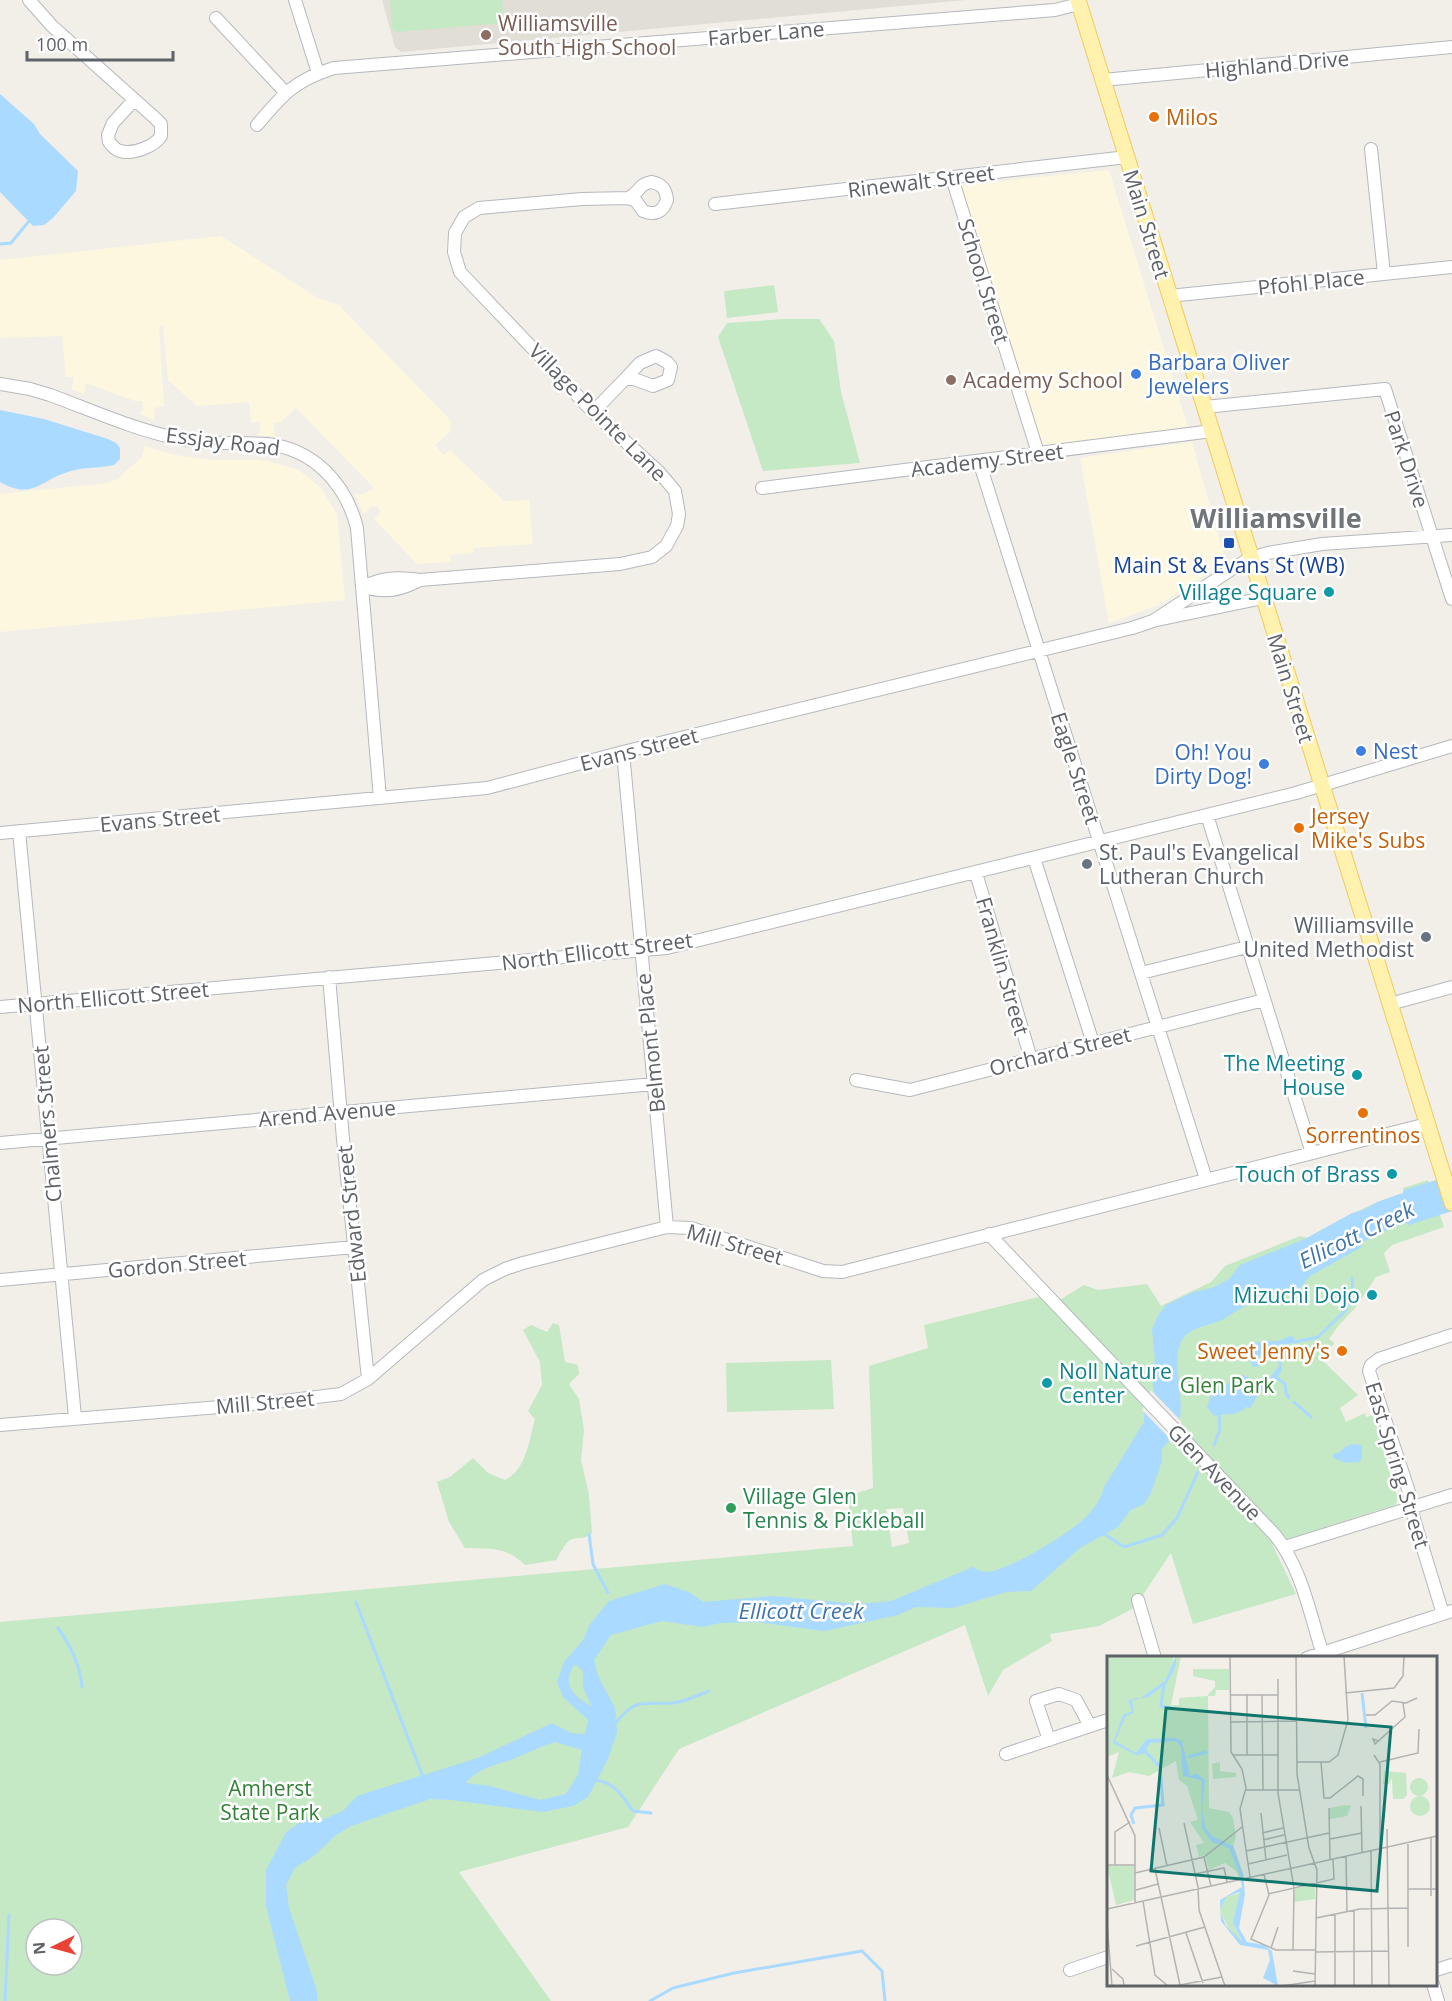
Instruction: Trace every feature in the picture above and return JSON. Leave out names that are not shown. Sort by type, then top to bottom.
[{"type":"main road","name":"Main Street","points":[[1079,2],[1452,1203]]},
{"type":"street","points":[[29,0],[52,26],[161,124],[161,136],[153,145],[126,152],[118,151],[109,142],[109,130],[134,100]]},
{"type":"street","points":[[295,0],[318,73]]},
{"type":"street","name":"Farber Lane","points":[[257,125],[285,92],[303,79],[334,68],[1022,13],[1055,10],[1079,2]]},
{"type":"street","points":[[216,18],[285,92]]},
{"type":"street","name":"Highland Drive","points":[[1103,80],[1452,47]]},
{"type":"street","points":[[1371,149],[1384,274]]},
{"type":"street","name":"Rinewalt Street","points":[[715,204],[1127,157]]},
{"type":"street","name":"School Street","points":[[952,178],[1038,453]]},
{"type":"street","name":"Village Pointe Lane","points":[[363,587],[377,579],[400,577],[420,580],[620,564],[652,557],[666,546],[678,520],[678,502],[675,491],[659,471],[593,412],[460,272],[454,252],[455,233],[464,217],[479,208],[582,199],[628,198]]},
{"type":"street","name":"Pfohl Place","points":[[1169,296],[1452,267]]},
{"type":"street","points":[[593,412],[625,379]]},
{"type":"street","name":"Essjay Road","points":[[0,384],[40,392],[172,438],[214,444],[266,444],[283,447],[299,453],[332,476],[347,499],[357,528],[380,798]]},
{"type":"street","name":"Park Drive","points":[[1204,407],[1385,389],[1452,599]]},
{"type":"street","name":"Academy Street","points":[[762,488],[1212,431]]},
{"type":"street","name":"Eagle Street","points":[[979,461],[1206,1179]]},
{"type":"street","name":"Evans Street","points":[[0,833],[487,788],[623,752],[1153,621],[1232,569],[1251,558],[1268,553],[1317,545],[1452,535]]},
{"type":"street","points":[[1153,621],[1263,598]]},
{"type":"street","name":"North Ellicott Street","points":[[0,1007],[667,948],[1322,786],[1452,746]]},
{"type":"street","name":"Belmont Place","points":[[623,752],[667,1227]]},
{"type":"street","points":[[1206,815],[1312,1153]]},
{"type":"street","name":"Chalmers Street","points":[[19,831],[75,1418]]},
{"type":"street","points":[[1034,858],[1093,1042]]},
{"type":"street","name":"Franklin Street","points":[[976,873],[1031,1059]]},
{"type":"street","points":[[1141,974],[1247,947]]},
{"type":"street","name":"Edward Street","points":[[329,978],[368,1379]]},
{"type":"street","points":[[1390,1004],[1452,987]]},
{"type":"street","name":"Orchard Street","points":[[856,1080],[910,1090],[1264,1000]]},
{"type":"street","name":"Arend Avenue","points":[[0,1143],[654,1084]]},
{"type":"street","name":"Mill Street","points":[[0,1425],[267,1403],[341,1394],[368,1379],[483,1280],[523,1263],[667,1227],[691,1228],[822,1271],[842,1272],[1428,1124]]},
{"type":"street","name":"Glen Avenue","points":[[988,1234],[1285,1547],[1294,1565],[1323,1655]]},
{"type":"street","name":"Gordon Street","points":[[0,1281],[354,1247]]},
{"type":"street","name":"East Spring Street","points":[[1448,1613],[1369,1371],[1374,1362],[1452,1335]]},
{"type":"street","points":[[1285,1547],[1452,1495]]},
{"type":"street","points":[[1138,1600],[1154,1656]]},
{"type":"street","points":[[1323,1655],[1448,1613]]},
{"type":"street","points":[[1049,1740],[1036,1701],[1059,1694],[1076,1700],[1090,1726]]},
{"type":"street","points":[[1006,1754],[1107,1720]]},
{"type":"street","points":[[1070,1970],[1107,1957]]},
{"type":"street","points":[[1437,1970],[1452,1965]]},
{"type":"street","points":[[1434,1986],[1438,2001]]},
{"type":"shaded area","name":"Williamsville South High School","points":[[382,0],[966,0],[401,52],[395,47]]},
{"type":"shaded area","points":[[1109,170],[1188,427],[1039,448],[960,185]]},
{"type":"shaded area","points":[[221,236],[318,298],[339,305],[451,421],[450,432],[435,445],[443,455],[450,450],[504,501],[529,500],[533,544],[474,548],[473,553],[450,555],[451,562],[417,564],[374,519],[381,512],[378,507],[373,506],[363,514],[355,493],[361,495],[374,488],[296,408],[281,422],[273,423],[275,437],[256,435],[260,432],[260,422],[251,423],[249,402],[197,406],[168,380],[163,326],[159,327],[164,406],[154,408],[155,420],[139,414],[143,410],[142,401],[135,401],[86,383],[84,394],[71,389],[73,377],[66,377],[62,336],[0,338],[0,260]]},
{"type":"shaded area","points":[[1192,442],[1226,562],[1159,605],[1109,623],[1080,458]]},
{"type":"shaded area","points":[[145,446],[175,455],[214,460],[264,460],[297,469],[310,479],[321,488],[337,514],[345,600],[0,632],[0,494],[108,483],[117,479],[142,457]]},
{"type":"green space","points":[[390,0],[502,0],[504,23],[397,32],[392,29]]},
{"type":"green space","points":[[774,285],[778,312],[727,318],[724,291]]},
{"type":"green space","points":[[819,319],[834,341],[841,392],[860,463],[763,471],[718,337],[727,323]]},
{"type":"green space","name":"Amherst State Park","points":[[1428,1180],[1444,1227],[1392,1245],[1384,1253],[1390,1272],[1376,1277],[1356,1307],[1339,1325],[1329,1339],[1334,1343],[1323,1361],[1358,1395],[1340,1408],[1346,1422],[1365,1413],[1366,1417],[1373,1415],[1398,1499],[1395,1505],[1272,1544],[1296,1594],[1193,1624],[1171,1553],[1134,1608],[1099,1626],[1050,1634],[1052,1641],[1003,1670],[988,1696],[965,1625],[679,1749],[628,1827],[459,1872],[551,2001],[0,2001],[0,1622],[853,1546],[848,1496],[873,1488],[869,1366],[928,1348],[924,1325],[1043,1296],[1053,1304],[1084,1285],[1098,1290],[1147,1284],[1161,1306],[1211,1282],[1225,1266],[1300,1236],[1307,1238],[1354,1213],[1403,1193],[1403,1188]],"holes":[[[903,1508],[909,1543],[892,1547],[886,1509]]]},
{"type":"green space","points":[[553,1323],[559,1325],[565,1362],[578,1365],[579,1374],[569,1384],[579,1399],[584,1430],[581,1460],[589,1495],[592,1533],[586,1537],[569,1541],[556,1560],[525,1565],[511,1554],[504,1552],[465,1548],[449,1522],[437,1482],[450,1477],[473,1458],[488,1473],[505,1480],[518,1469],[526,1454],[535,1419],[528,1411],[542,1385],[540,1362],[523,1330],[531,1325],[547,1332]]},
{"type":"green space","points":[[831,1360],[834,1409],[727,1412],[726,1363]]},
{"type":"water","points":[[0,94],[34,124],[40,134],[78,171],[76,191],[44,225],[33,226],[0,192]]},
{"type":"water","points":[[0,410],[44,419],[108,439],[120,448],[120,459],[114,465],[71,471],[37,487],[21,489],[11,487],[0,482]]},
{"type":"water","name":"Ellicott Creek","points":[[1452,1175],[1452,1211],[1409,1225],[1406,1223],[1376,1235],[1361,1244],[1362,1247],[1310,1276],[1301,1287],[1272,1303],[1264,1298],[1259,1299],[1222,1320],[1189,1332],[1185,1336],[1180,1343],[1177,1363],[1180,1417],[1173,1434],[1162,1449],[1162,1461],[1151,1493],[1144,1504],[1131,1510],[1118,1527],[1080,1548],[1031,1591],[1006,1592],[953,1608],[916,1607],[898,1615],[824,1631],[756,1622],[720,1623],[703,1627],[662,1621],[611,1635],[594,1660],[598,1676],[615,1708],[617,1732],[608,1759],[588,1797],[573,1806],[543,1812],[430,1799],[351,1826],[336,1835],[315,1855],[295,1868],[286,1885],[289,1908],[316,1988],[318,2001],[290,2001],[266,1906],[266,1870],[287,1831],[307,1818],[325,1819],[344,1810],[357,1796],[480,1757],[552,1723],[571,1733],[585,1734],[588,1720],[563,1697],[557,1682],[564,1662],[583,1640],[590,1624],[609,1601],[665,1584],[689,1592],[703,1602],[772,1596],[858,1604],[891,1601],[973,1567],[984,1572],[995,1570],[1037,1551],[1077,1525],[1091,1511],[1144,1422],[1144,1413],[1154,1393],[1151,1370],[1155,1360],[1152,1329],[1166,1305],[1193,1292],[1212,1288],[1229,1279],[1240,1265],[1307,1238],[1352,1213],[1403,1193],[1404,1190]],"holes":[[[574,1665],[583,1672],[583,1688],[592,1707],[575,1695],[572,1690],[569,1679]],[[555,1742],[582,1750],[578,1775],[566,1794],[540,1800],[490,1786],[466,1783],[484,1769]]]},
{"type":"water","points":[[1289,1336],[1294,1337],[1295,1342],[1282,1346],[1282,1370],[1277,1378],[1260,1392],[1250,1408],[1246,1407],[1235,1413],[1214,1416],[1207,1407],[1212,1393],[1243,1375],[1249,1378],[1256,1387],[1267,1382],[1279,1366],[1277,1353],[1272,1347],[1264,1348],[1259,1357],[1260,1366],[1253,1367],[1249,1355],[1252,1343],[1276,1341]]},
{"type":"water","points":[[1352,1444],[1362,1445],[1362,1458],[1359,1462],[1346,1463],[1333,1458],[1333,1453],[1339,1453]]},
{"type":"pier","points":[[1151,1390],[1182,1422],[1173,1442],[1142,1410]]},
{"type":"waterway","points":[[0,244],[11,243],[29,221]]},
{"type":"waterway","points":[[1295,1342],[1318,1337],[1346,1310],[1353,1291],[1352,1278]]},
{"type":"waterway","points":[[1277,1378],[1285,1384],[1289,1398]]},
{"type":"waterway","points":[[1294,1402],[1311,1417]]},
{"type":"waterway","points":[[1214,1445],[1220,1430],[1219,1414]]},
{"type":"waterway","points":[[1103,1533],[1124,1547],[1162,1535],[1177,1518],[1198,1472]]},
{"type":"waterway","points":[[589,1534],[593,1564],[608,1593]]},
{"type":"waterway","points":[[356,1602],[423,1777]]},
{"type":"waterway","points":[[58,1628],[74,1656],[82,1687]]},
{"type":"waterway","points":[[614,1725],[634,1706],[646,1703],[673,1703],[709,1691]]},
{"type":"waterway","points":[[595,1780],[613,1787],[633,1811],[651,1813]]},
{"type":"waterway","points":[[5,2001],[9,1915]]},
{"type":"waterway","points":[[650,2001],[673,1988],[734,1973],[862,1951],[882,1971],[885,2001]]},
{"type":"place","name":"Williamsville South High School","points":[[486,35]]},
{"type":"place","name":"Milos","points":[[1154,117]]},
{"type":"place","name":"Barbara Oliver Jewelers","points":[[1136,374]]},
{"type":"place","name":"Academy School","points":[[951,380]]},
{"type":"place","name":"Main St & Evans St (WB)","points":[[1229,543]]},
{"type":"place","name":"Village Square","points":[[1329,592]]},
{"type":"place","name":"Nest","points":[[1361,751]]},
{"type":"place","name":"Oh! You Dirty Dog!","points":[[1264,764]]},
{"type":"place","name":"Jersey Mike's Subs","points":[[1299,828]]},
{"type":"place","name":"St. Paul's Evangelical Lutheran Church","points":[[1087,864]]},
{"type":"place","name":"Williamsville United Methodist","points":[[1426,937]]},
{"type":"place","name":"The Meeting House","points":[[1357,1075]]},
{"type":"place","name":"Sorrentinos","points":[[1363,1113]]},
{"type":"place","name":"Touch of Brass","points":[[1392,1174]]},
{"type":"place","name":"Mizuchi Dojo","points":[[1372,1295]]},
{"type":"place","name":"Sweet Jenny's","points":[[1342,1351]]},
{"type":"place","name":"Noll Nature Center","points":[[1047,1383]]},
{"type":"place","name":"Village Glen Tennis & Pickleball","points":[[731,1508]]},
{"type":"district","name":"Williamsville","points":[[1276,517]]},
{"type":"park label","name":"Glen Park","points":[[1227,1385]]}]
